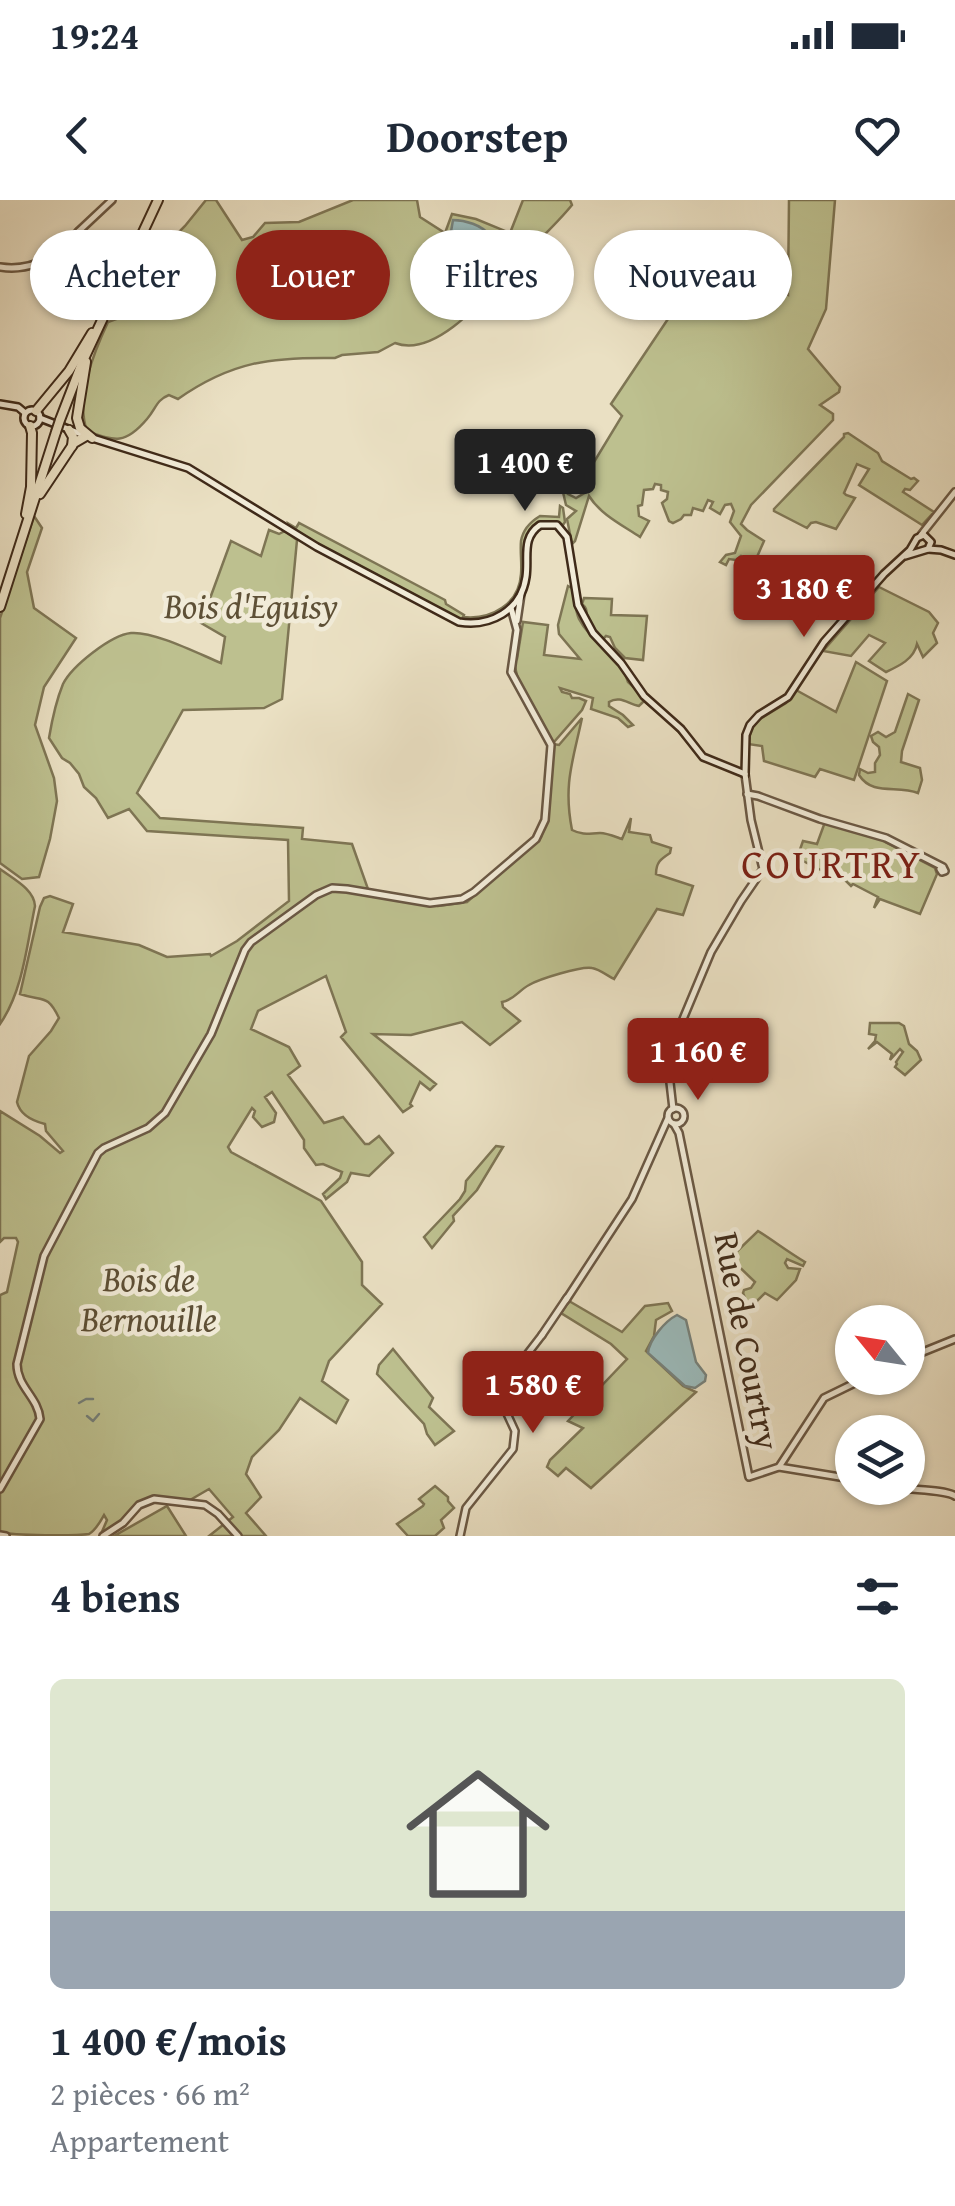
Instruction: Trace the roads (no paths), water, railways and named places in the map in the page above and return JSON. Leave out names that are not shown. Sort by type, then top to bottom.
[{"type":"highway","points":[[40,418],[94,334],[156,200]]},
{"type":"highway","points":[[0,607],[29,511],[32,433],[94,334]]},
{"type":"highway","points":[[0,595],[61,430],[73,425],[77,418],[94,334]]},
{"type":"highway","points":[[40,418],[73,436],[72,446]]},
{"type":"highway","points":[[77,418],[89,437]]},
{"type":"highway","points":[[29,511],[72,446],[78,439],[89,437]]},
{"type":"street","points":[[0,267],[33,266],[51,257],[112,200]]},
{"type":"street","points":[[0,404],[18,407],[40,418]]},
{"type":"street","points":[[61,430],[188,468],[316,547],[449,619],[480,623],[506,611],[521,594]]},
{"type":"street","points":[[460,1536],[466,1508],[514,1444],[514,1426],[502,1398],[504,1390],[634,1201],[664,1130],[684,1116],[676,1109],[672,1094],[668,1065],[673,1043],[712,950],[763,869],[747,794],[746,735],[750,725],[788,697],[824,642],[884,574],[927,541],[930,523],[955,492]]},
{"type":"street","points":[[515,620],[527,576],[528,538],[534,528],[548,523],[559,526],[568,537],[581,614],[593,633],[644,696],[677,725],[703,757],[745,771]]},
{"type":"street","points":[[917,547],[917,538],[955,555]]},
{"type":"street","points":[[0,1489],[40,1418],[38,1407],[17,1374],[17,1364],[44,1256],[98,1153],[148,1128],[166,1114],[211,1034],[251,942],[316,895],[332,888],[430,903],[455,901],[474,892],[536,839],[545,820],[551,745],[511,672],[518,630],[506,611]]},
{"type":"street","points":[[747,794],[881,836],[943,869]]},
{"type":"street","points":[[674,1122],[669,1113],[676,1109]]},
{"type":"street","name":"Rue de Courtry","points":[[674,1122],[680,1133],[748,1477],[779,1467]]},
{"type":"street","points":[[925,1351],[955,1339]]},
{"type":"street","points":[[835,1393],[824,1398],[779,1467],[835,1476]]},
{"type":"street","points":[[925,1491],[948,1492],[955,1496],[953,1505]]},
{"type":"street","points":[[102,1536],[123,1523],[139,1505],[154,1499],[205,1505],[238,1536]]},
{"type":"water","points":[[453,220],[484,230],[451,230]]},
{"type":"water","points":[[677,1315],[686,1320],[696,1362],[706,1375],[705,1381],[695,1388],[685,1386],[648,1353],[658,1331]]},
{"type":"waterway","points":[[79,1403],[93,1399]]},
{"type":"waterway","points":[[87,1416],[93,1421],[99,1414]]},
{"type":"district","name":"COURTRY","points":[[832,864]]},
{"type":"park label","name":"Bois d'Eguisy","points":[[251,606]]},
{"type":"park label","name":"Bois de Bernouille","points":[[149,1299]]}]
